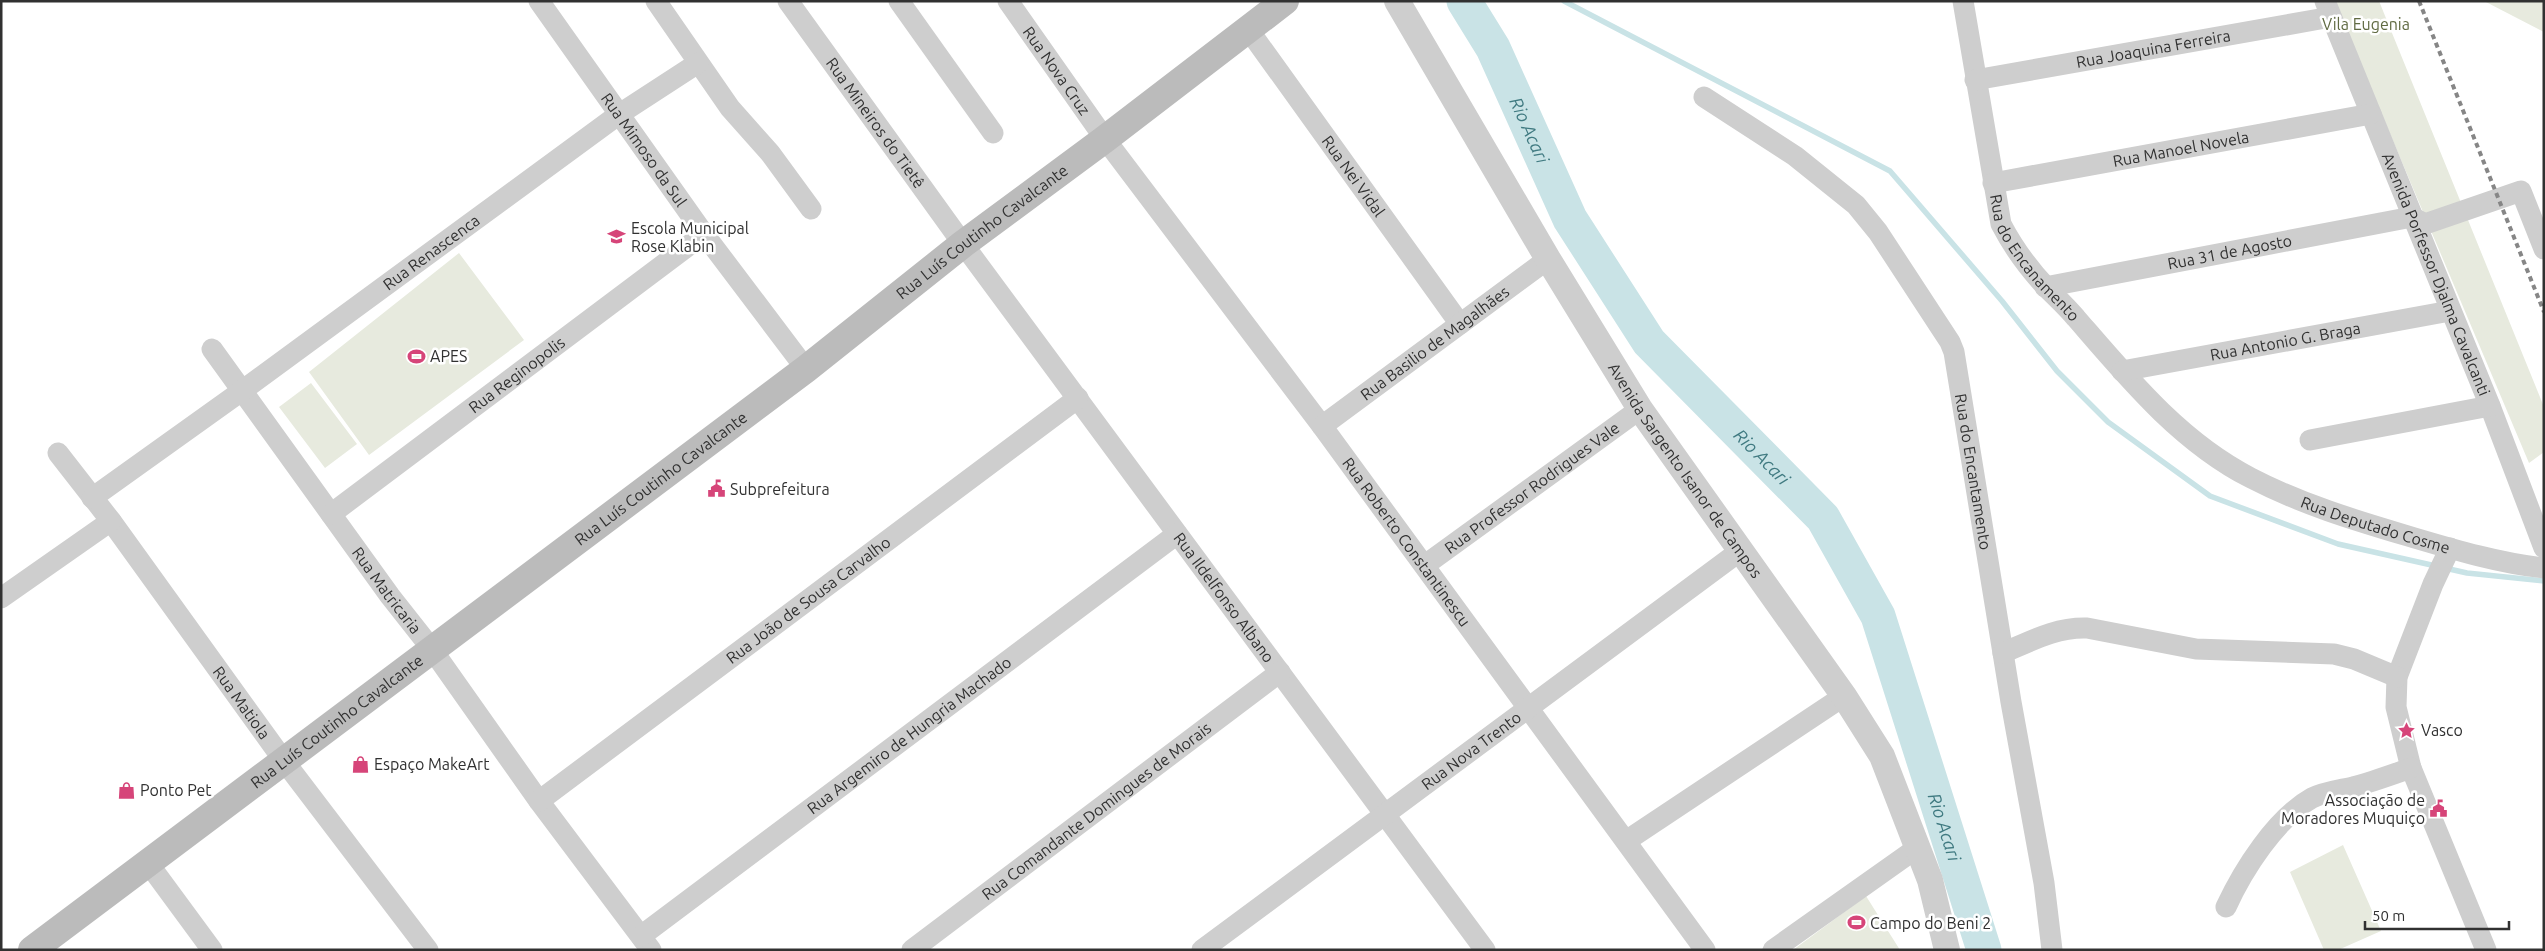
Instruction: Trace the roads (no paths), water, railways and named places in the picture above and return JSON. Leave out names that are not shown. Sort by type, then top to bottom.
[{"type":"main road","name":"Rua Luís Coutinho Cavalcante","points":[[32,950],[431,648],[806,369],[963,244],[1105,139],[1284,1]]},
{"type":"street","name":"Rua Mimoso da Sul","points":[[539,1],[704,234],[806,369]]},
{"type":"street","points":[[656,1],[730,108],[770,153],[811,209]]},
{"type":"street","name":"Rua Mineiros do Tietê","points":[[788,1],[963,244]]},
{"type":"street","points":[[899,1],[993,133]]},
{"type":"street","name":"Rua Nova Cruz","points":[[1008,1],[1105,139]]},
{"type":"street","name":"Avenida Sargento Isanor de Campos","points":[[1397,1],[1548,259],[1640,409],[1844,696],[1882,756],[1916,848],[1930,880],[1947,950]]},
{"type":"street","name":"Rua do Encanamento","points":[[1963,1],[2001,224],[2020,255],[2045,287],[2072,313],[2122,371],[2176,425],[2215,456]]},
{"type":"street","name":"Rua Joaquina Ferreira","points":[[1975,80],[2328,9]]},
{"type":"street","name":"Avenida Porfessor Djalma Cavalcanti","points":[[2328,9],[2490,406],[2544,548]]},
{"type":"street","name":"Rua Nei Vidal","points":[[1248,29],[1460,324]]},
{"type":"street","name":"Rua Renascenca","points":[[92,498],[243,390],[618,115],[698,63]]},
{"type":"street","name":"Rua do Encantamento","points":[[1704,97],[1795,156],[1856,205],[1878,232],[1950,342],[1954,352],[2003,652],[2043,878],[2052,950]]},
{"type":"street","name":"Rua Manoel Novela","points":[[1993,183],[2370,114]]},
{"type":"street","name":"Rua Roberto Constantinescu","points":[[1105,139],[1425,565],[1704,950]]},
{"type":"street","name":"Rua 31 de Agosto","points":[[2045,287],[2412,217],[2425,224],[2521,191],[2544,249]]},
{"type":"street","name":"Rua Reginopolis","points":[[331,514],[704,234]]},
{"type":"street","name":"Rua Ildelfonso Albano","points":[[963,244],[1485,950]]},
{"type":"street","name":"Rua Basilio de Magalhães","points":[[1322,426],[1548,259]]},
{"type":"street","name":"Rua Antonio G. Braga","points":[[2122,371],[2450,311]]},
{"type":"street","name":"Rua Matricaria","points":[[212,348],[331,514],[431,648],[539,801],[646,943]]},
{"type":"street","name":"Rua João de Sousa Carvalho","points":[[539,801],[1078,398]]},
{"type":"street","points":[[2310,440],[2490,406]]},
{"type":"street","name":"Rua Professor Rodrigues Vale","points":[[1425,565],[1640,409]]},
{"type":"street","name":"Rua Matiola","points":[[58,453],[111,521],[284,761],[428,950]]},
{"type":"street","name":"Rua Deputado Cosme","points":[[2215,456],[2250,478],[2332,514],[2448,551],[2524,566],[2544,568]]},
{"type":"street","points":[[1,598],[111,521]]},
{"type":"street","name":"Rua Argemiro de Hungria Machado","points":[[646,943],[1177,534]]},
{"type":"street","name":"Rua Nova Trento","points":[[1202,950],[1528,706],[1740,551]]},
{"type":"street","points":[[2448,551],[2397,676],[2397,714],[2410,768],[2486,950]]},
{"type":"street","points":[[2003,652],[2056,630],[2070,627],[2087,628],[2196,649],[2334,654],[2354,659],[2397,676]]},
{"type":"street","name":"Rua Comandante Domingues de Morais","points":[[912,950],[1280,672]]},
{"type":"street","points":[[1626,842],[1844,696]]},
{"type":"street","points":[[2226,907],[2240,877],[2255,855],[2296,809],[2314,797],[2370,782],[2410,768]]},
{"type":"street","points":[[1773,950],[1916,848]]},
{"type":"street","points":[[148,863],[212,950]]},
{"type":"waterway","name":"Rio Acari","points":[[1464,1],[1493,48],[1570,219],[1649,342],[1823,518],[1878,616],[1984,950]]},
{"type":"waterway","points":[[1564,1],[1890,171],[2002,301],[2057,371],[2108,422],[2210,496],[2338,544],[2467,573],[2544,581]]},
{"type":"railway","points":[[2419,1],[2544,312]]},
{"type":"place","name":"Escola Municipal Rose Klabin","points":[[617,237]]},
{"type":"place","name":"APES","points":[[416,356]]},
{"type":"place","name":"Subprefeitura","points":[[716,489]]},
{"type":"place","name":"Vasco","points":[[2407,730]]},
{"type":"place","name":"Espaço MakeArt","points":[[360,764]]},
{"type":"place","name":"Ponto Pet","points":[[126,790]]},
{"type":"place","name":"Associação de Moradores Muquiço","points":[[2439,809]]},
{"type":"place","name":"Campo do Beni 2","points":[[1856,923]]},
{"type":"park label","name":"Vila Eugenia","points":[[2366,24]]}]
